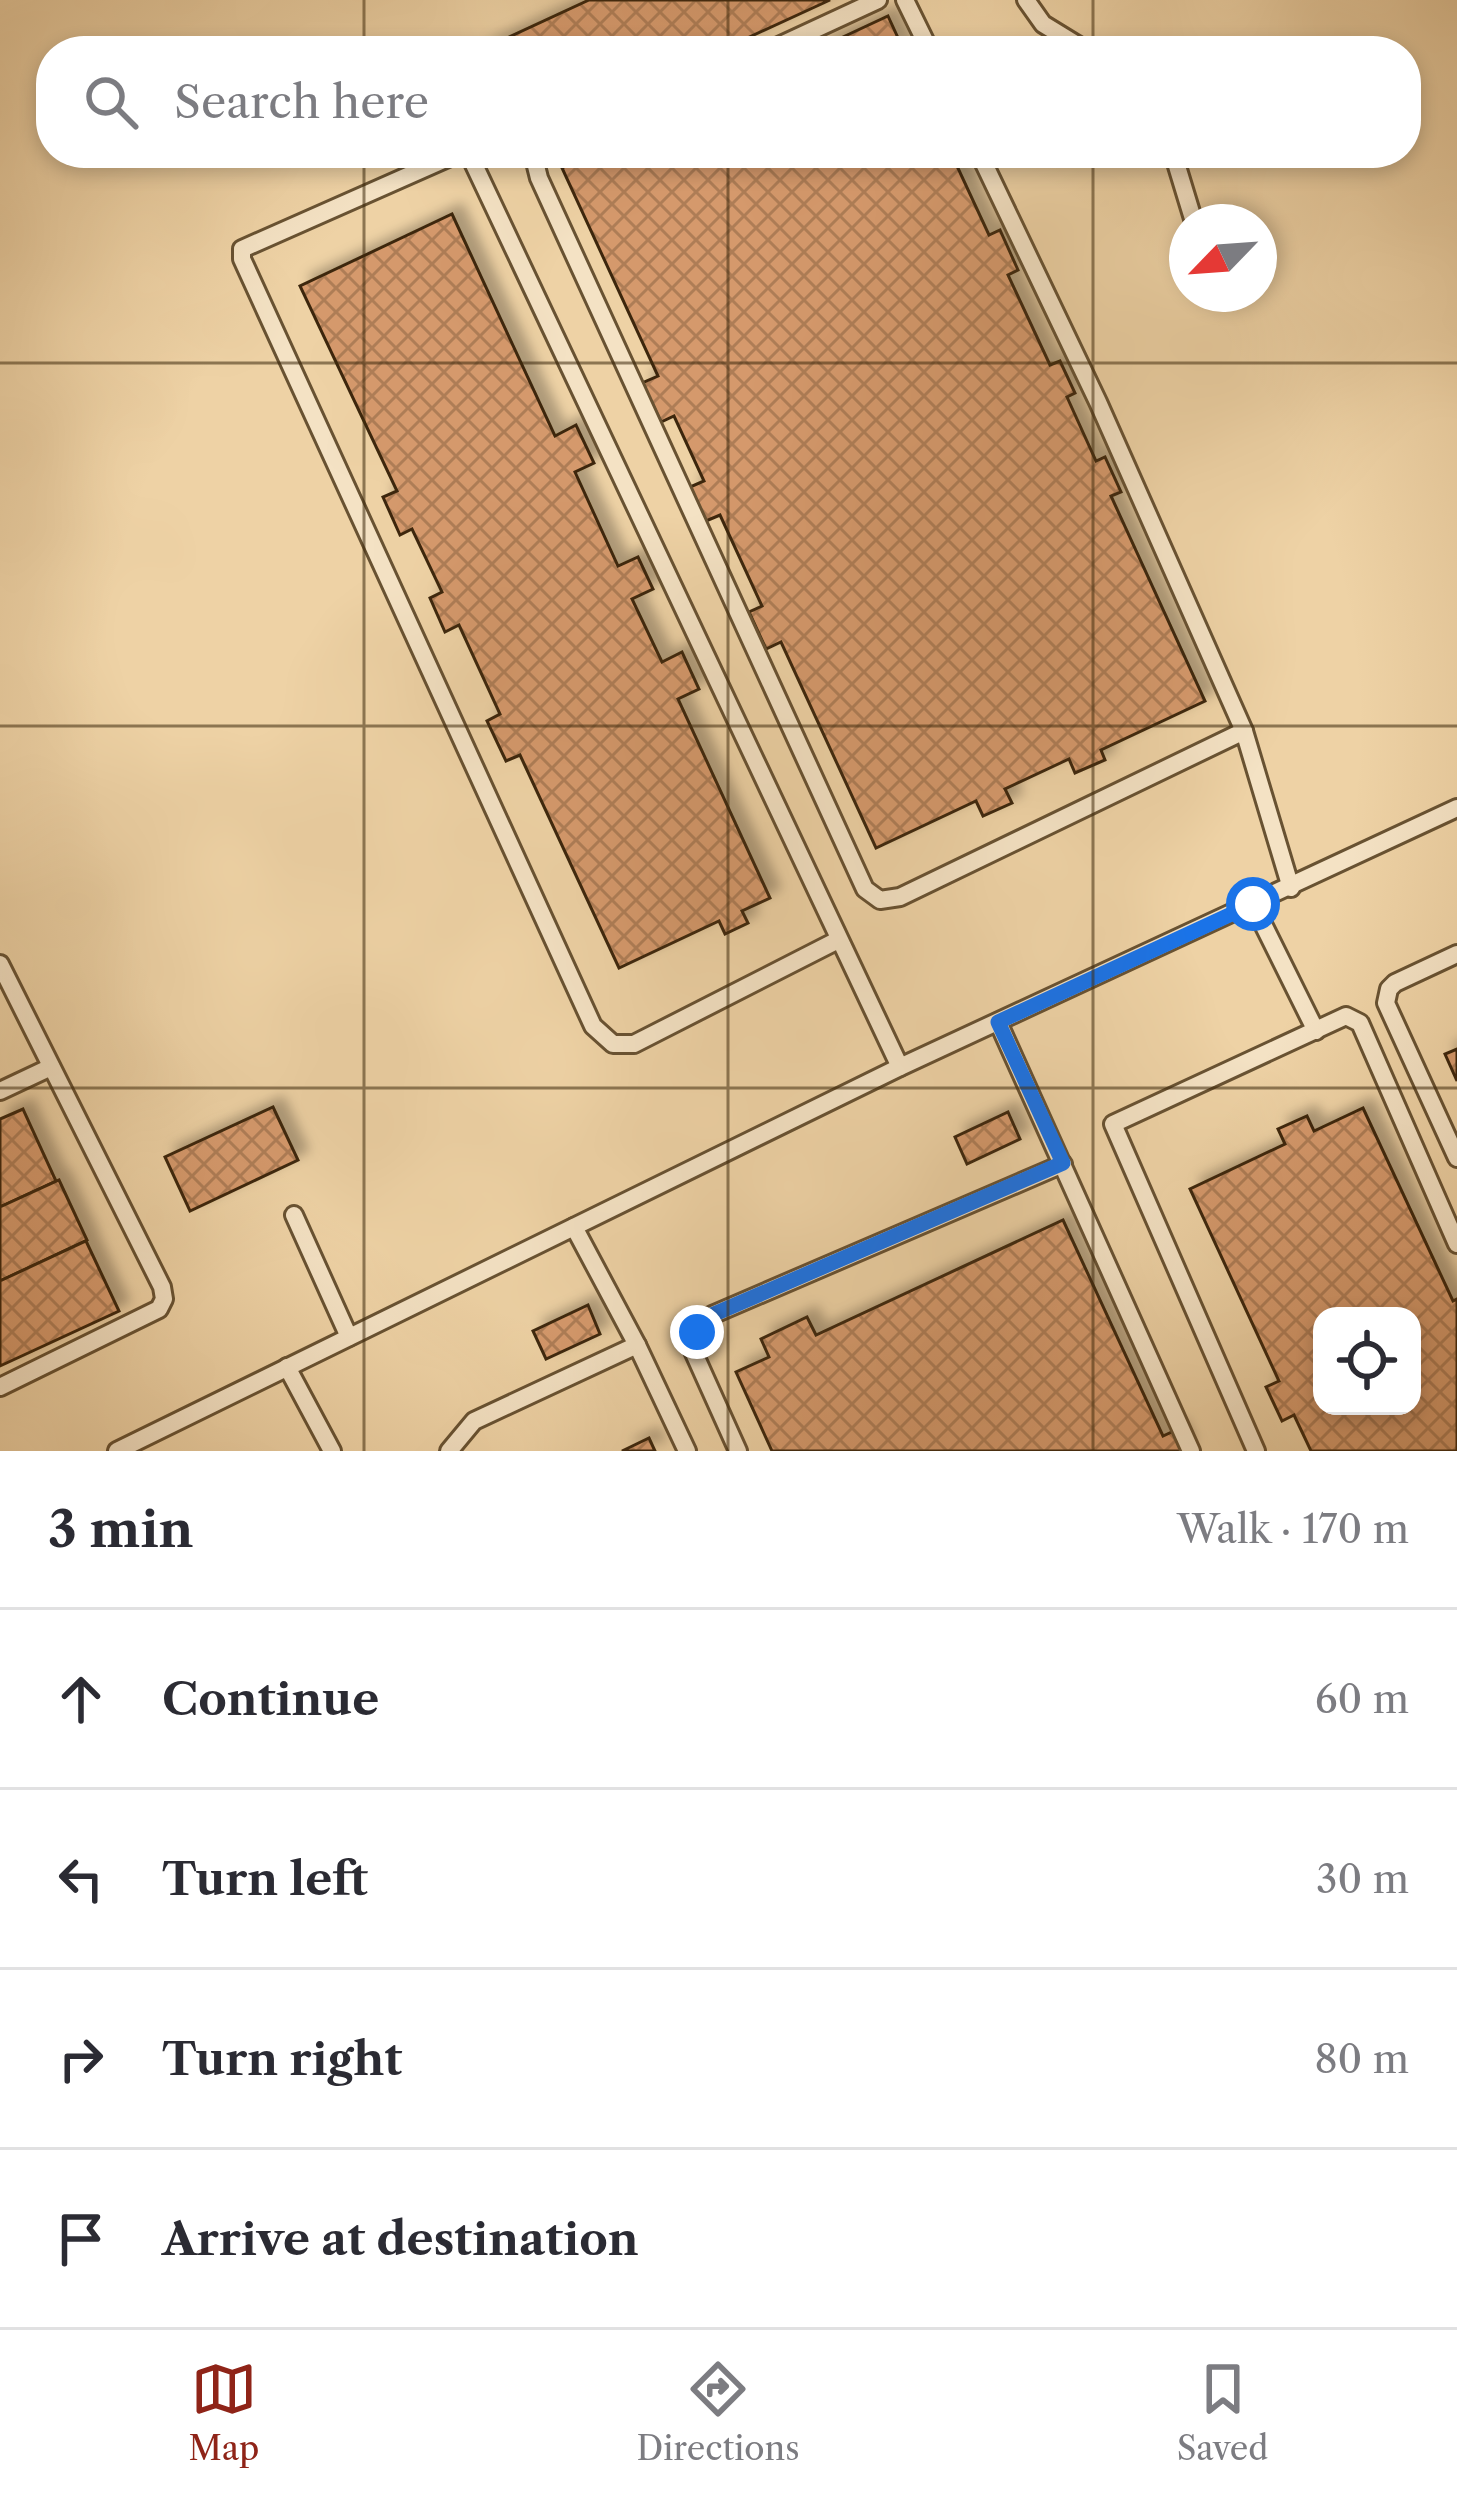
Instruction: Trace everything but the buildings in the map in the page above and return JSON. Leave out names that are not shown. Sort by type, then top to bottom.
[{"type":"lane","points":[[800,36],[878,0]]},
{"type":"lane","points":[[905,0],[923,36]]},
{"type":"lane","points":[[1026,0],[1043,24],[1063,36]]},
{"type":"lane","points":[[426,168],[242,249],[242,259],[593,1026],[613,1044],[634,1044],[838,940]]},
{"type":"lane","points":[[476,168],[901,1067]]},
{"type":"lane","points":[[536,168],[865,889],[880,900],[900,897],[1244,731]]},
{"type":"lane","points":[[986,168],[1098,402],[1244,731],[1292,888]]},
{"type":"lane","points":[[1178,168],[1189,204]]},
{"type":"lane","points":[[117,1451],[901,1067],[1457,808]]},
{"type":"lane","points":[[1253,904],[1316,1031]]},
{"type":"lane","points":[[1457,953],[1395,983],[1386,1003],[1457,1158]]},
{"type":"lane","points":[[0,964],[164,1299],[159,1309],[0,1387]]},
{"type":"lane","points":[[1256,1451],[1113,1124],[1346,1016],[1360,1023],[1457,1244]]},
{"type":"lane","points":[[998,1022],[1191,1451]]},
{"type":"lane","points":[[0,1091],[51,1067]]},
{"type":"lane","points":[[738,1451],[693,1351],[697,1332],[712,1315],[1063,1163]]},
{"type":"lane","points":[[294,1215],[350,1337]]},
{"type":"lane","points":[[574,1227],[687,1451]]},
{"type":"lane","points":[[449,1451],[474,1421],[637,1345]]},
{"type":"lane","points":[[287,1367],[332,1451]]},
{"type":"route","points":[[697,1332],[712,1315],[1063,1163],[998,1022],[1253,904]]}]
